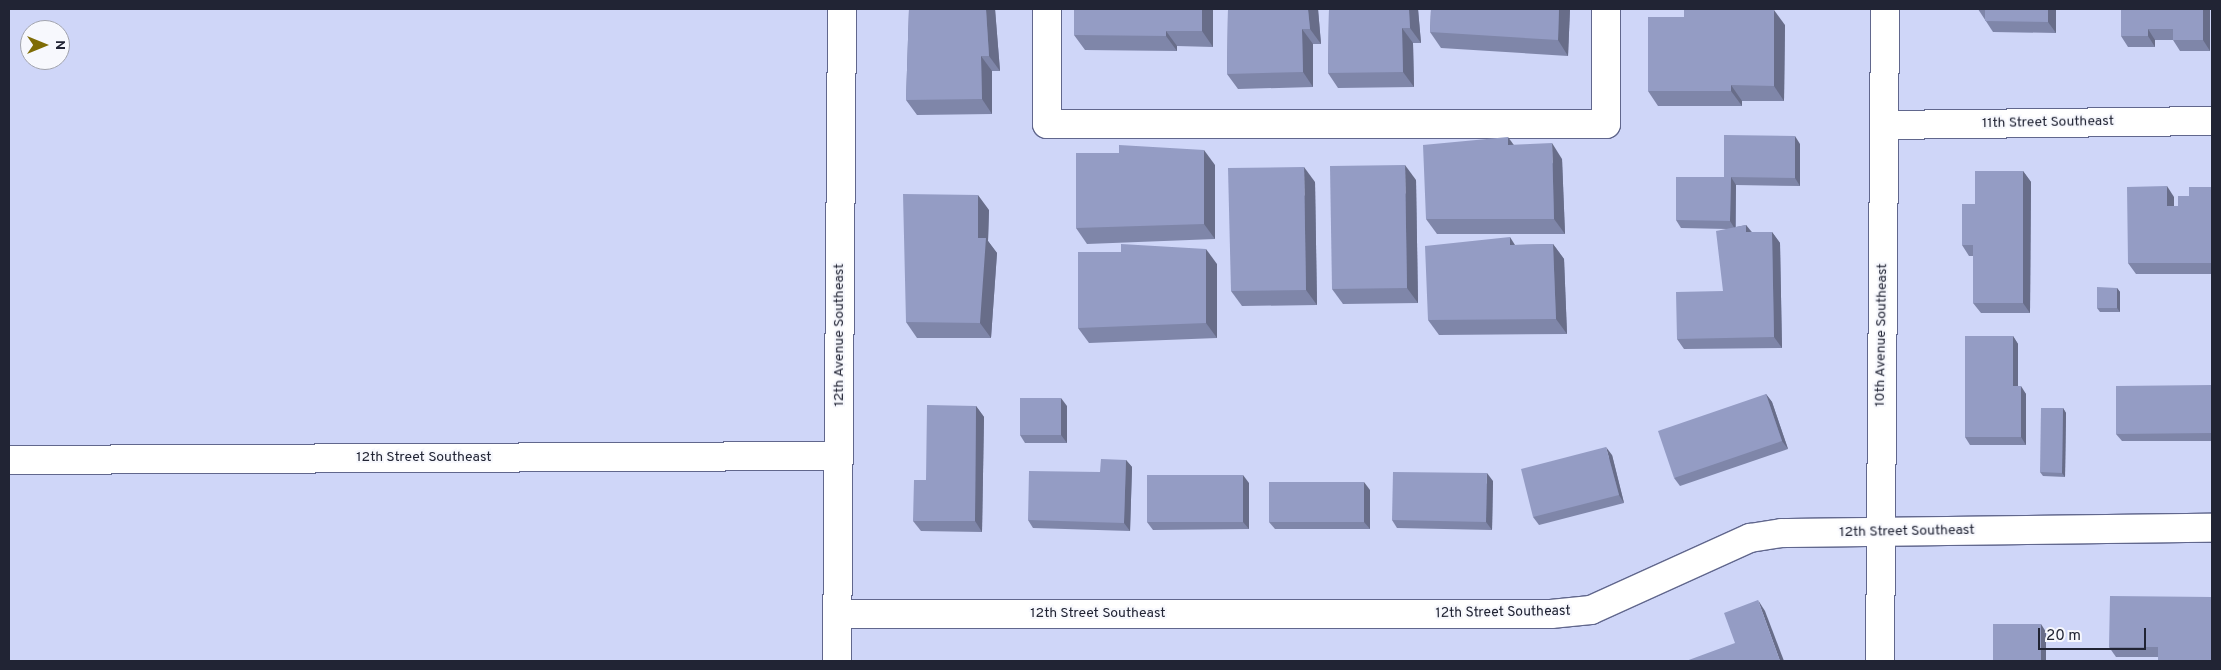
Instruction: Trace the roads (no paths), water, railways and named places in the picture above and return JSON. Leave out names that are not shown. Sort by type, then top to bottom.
[{"type":"street","name":"12th Avenue Southeast","points":[[837,661],[842,9]]},
{"type":"street","points":[[1047,9],[1047,124],[1606,124],[1606,9]]},
{"type":"street","name":"10th Avenue Southeast","points":[[1880,661],[1885,9]]},
{"type":"street","name":"11th Street Southeast","points":[[1884,124],[2212,121]]},
{"type":"street","name":"12th Street Southeast","points":[[9,460],[838,456]]},
{"type":"street","name":"12th Street Southeast","points":[[837,614],[1551,614],[1591,610],[1633,595],[1750,538],[1782,533],[2212,528]]}]
